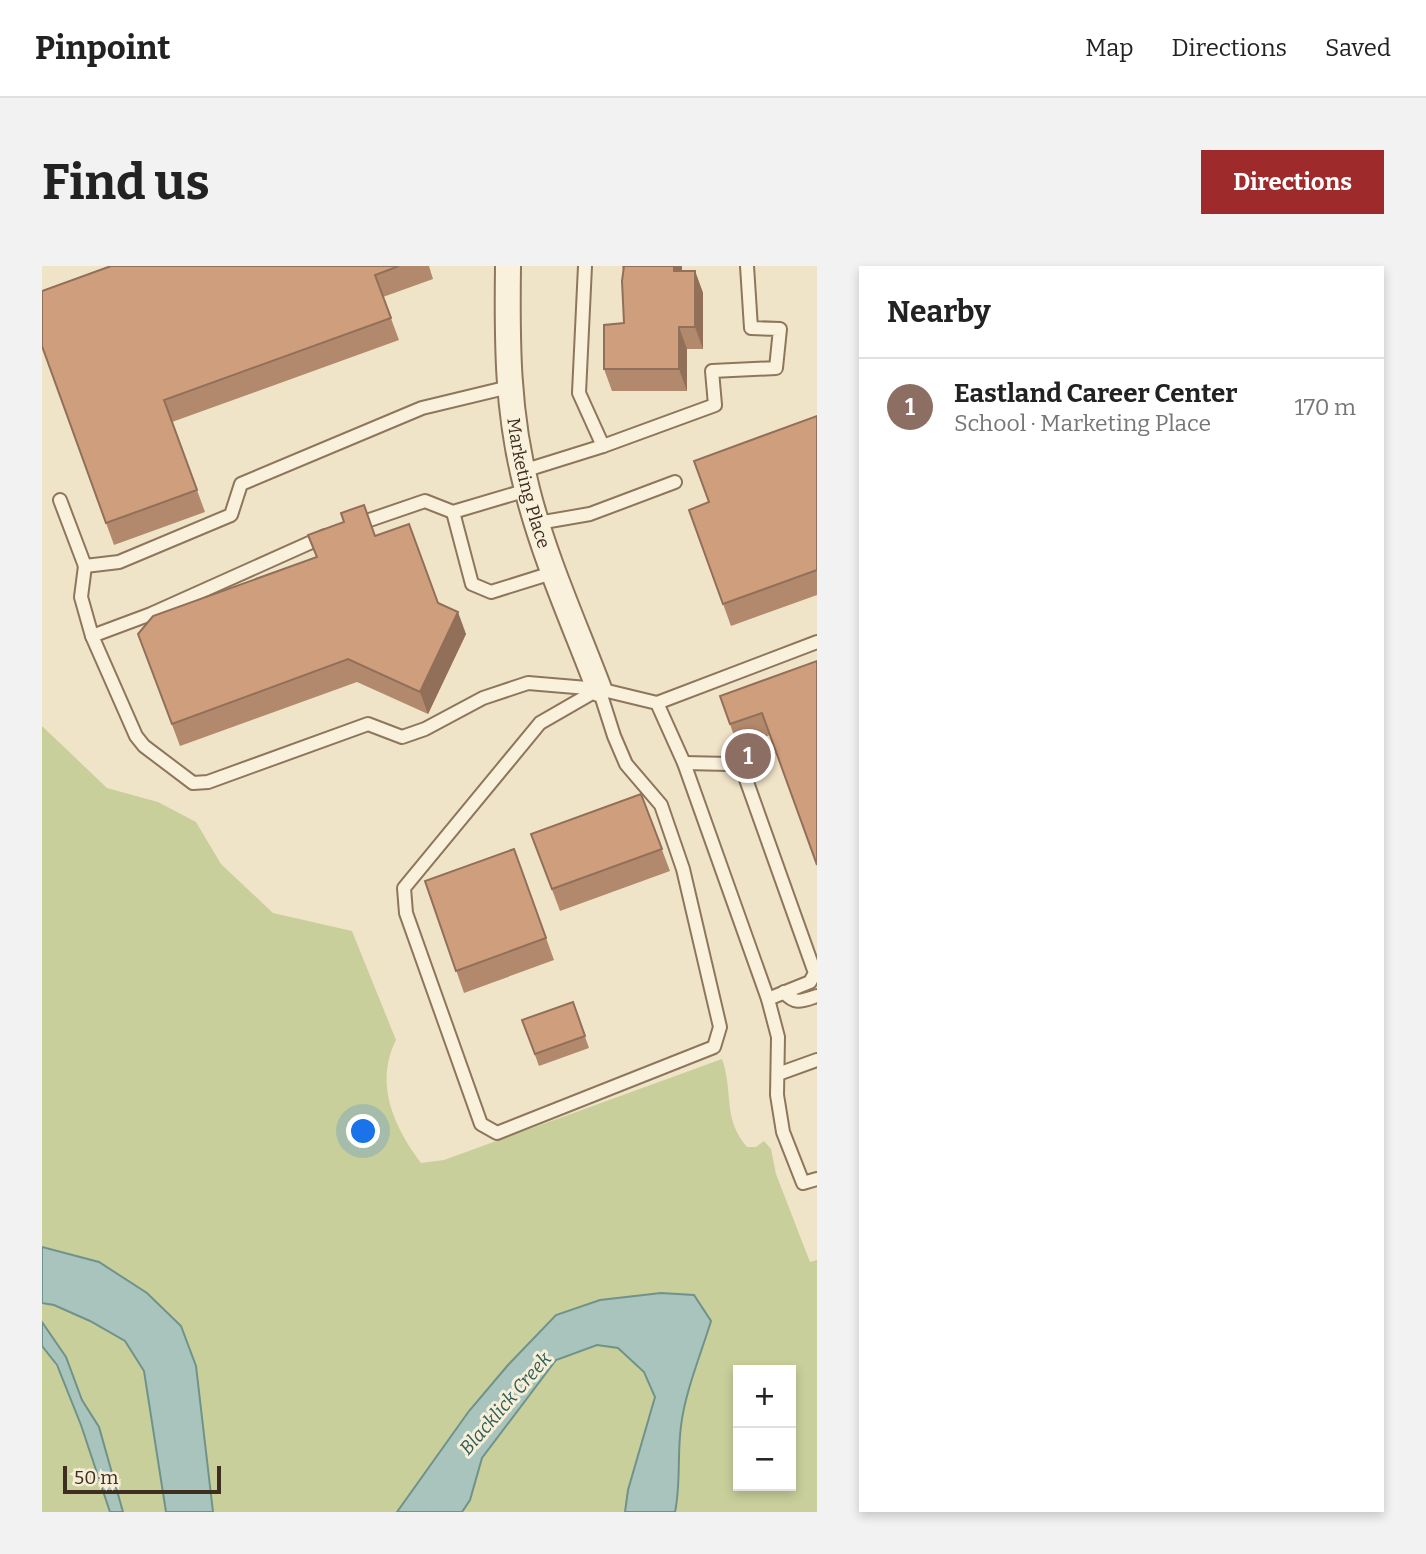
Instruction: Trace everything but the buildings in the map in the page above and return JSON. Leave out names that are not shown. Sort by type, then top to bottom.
[{"type":"street","name":"Marketing Place","points":[[508,266],[509,387],[525,480],[555,572],[599,689]]},
{"type":"lane","points":[[585,266],[579,393],[603,446]]},
{"type":"lane","points":[[92,636],[151,614],[329,534],[425,501],[453,512],[603,446],[715,405],[712,371],[776,368],[780,328],[751,328],[747,266]]},
{"type":"lane","points":[[85,566],[119,562],[231,515],[241,484],[254,478],[422,408],[509,387]]},
{"type":"lane","points":[[538,523],[590,514],[675,482]]},
{"type":"lane","points":[[60,500],[85,566],[81,597],[92,636],[136,736],[144,746],[194,783],[208,782],[368,724],[402,737],[425,729],[483,698],[528,682],[599,689],[657,703],[817,642]]},
{"type":"lane","points":[[453,512],[472,584],[491,592],[555,572]]},
{"type":"lane","points":[[599,689],[626,764],[661,805],[683,869],[720,1027],[714,1048],[497,1133],[481,1125],[406,913],[404,888],[540,723],[599,689]]},
{"type":"lane","points":[[657,703],[684,764],[768,999],[778,1037],[777,1095],[783,1132],[803,1183],[817,1178]]},
{"type":"lane","points":[[684,764],[730,764],[743,771],[815,973],[810,982],[768,999]]},
{"type":"lane","points":[[784,992],[790,1000],[797,1002],[817,996]]},
{"type":"lane","points":[[778,1074],[817,1060]]},
{"type":"green space","points":[[42,726],[107,788],[158,802],[196,822],[221,864],[273,913],[352,931],[396,1040],[387,1073],[390,1104],[395,1120],[421,1163],[444,1160],[722,1059],[734,1126],[747,1147],[756,1147],[764,1141],[771,1149],[776,1174],[810,1262],[817,1260],[817,1512],[675,1512],[683,1414],[711,1321],[600,1300],[429,1470],[397,1512],[213,1512],[196,1366],[181,1326],[99,1262],[42,1247]]},
{"type":"green space","points":[[42,1303],[54,1305],[90,1321],[125,1341],[144,1371],[166,1512],[123,1512],[99,1427],[82,1400],[66,1357],[42,1322]]},
{"type":"green space","points":[[597,1345],[618,1348],[644,1372],[655,1397],[628,1490],[625,1512],[462,1512],[470,1500],[482,1458],[556,1360]]},
{"type":"green space","points":[[42,1346],[55,1364],[75,1404],[110,1512],[42,1512]]},
{"type":"water","points":[[42,1247],[99,1262],[147,1293],[181,1326],[196,1366],[213,1512],[166,1512],[144,1371],[125,1341],[90,1321],[54,1305],[42,1303]]},
{"type":"water","name":"Blacklick Creek","points":[[661,1293],[694,1295],[711,1321],[683,1413],[675,1512],[625,1512],[628,1490],[655,1397],[644,1372],[618,1348],[597,1345],[556,1360],[482,1458],[470,1500],[462,1512],[397,1512],[469,1411],[556,1315],[600,1300]]},
{"type":"water","points":[[42,1322],[66,1357],[82,1400],[99,1427],[123,1512],[110,1512],[81,1425],[57,1365],[42,1346]]},
{"type":"place","name":"Eastland Career Center","points":[[748,756]]}]
